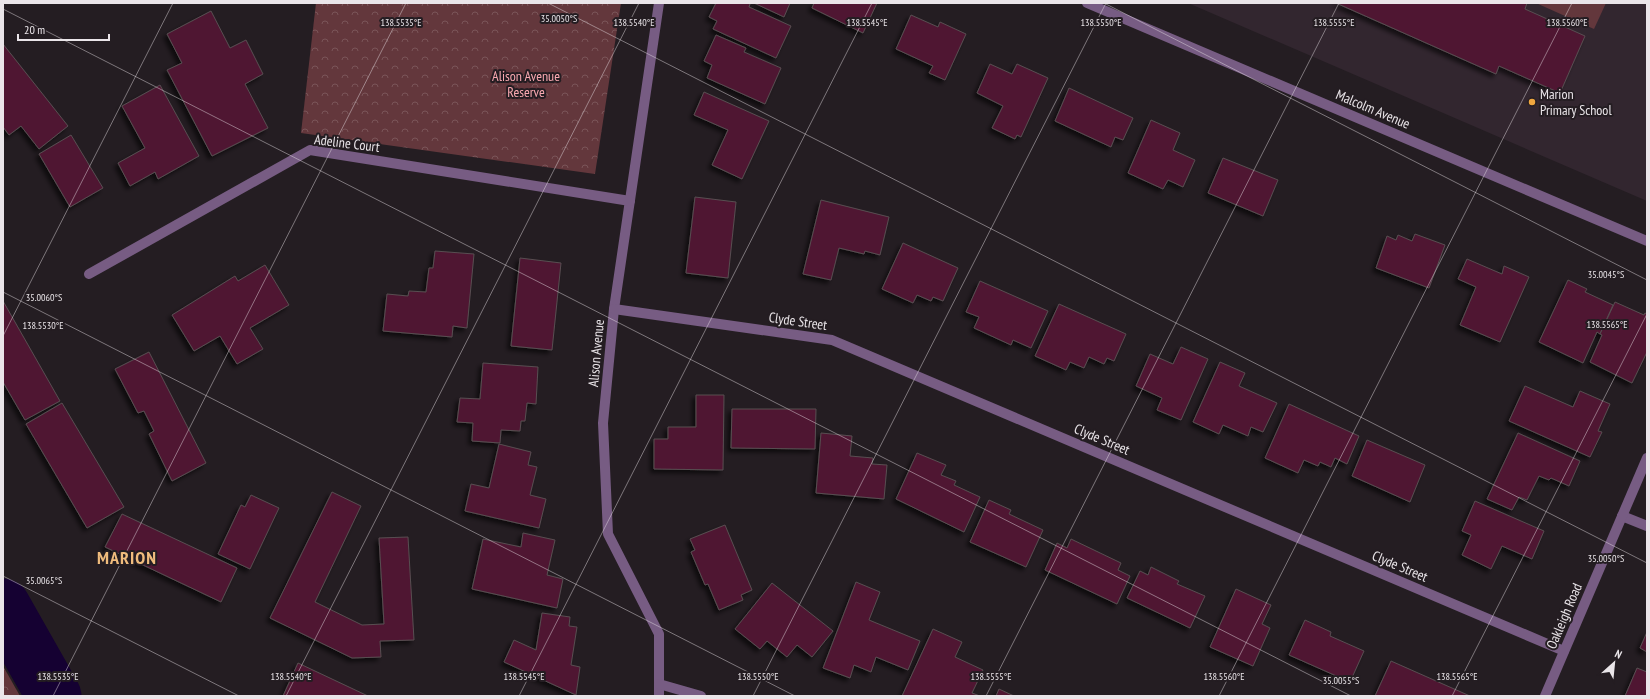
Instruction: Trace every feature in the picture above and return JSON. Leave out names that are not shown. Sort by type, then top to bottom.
[{"type":"street","name":"Alison Avenue","points":[[659,3],[614,309],[603,423],[608,534],[658,634],[659,696]]},
{"type":"street","name":"Malcolm Avenue","points":[[1087,3],[1647,241]]},
{"type":"street","name":"Adeline Court","points":[[89,274],[310,150],[630,201]]},
{"type":"street","name":"Clyde Street","points":[[614,309],[832,340],[1564,651]]},
{"type":"street","name":"Oakleigh Road","points":[[1545,696],[1647,458]]},
{"type":"street","points":[[1622,516],[1647,526]]},
{"type":"street","points":[[659,684],[701,696]]},
{"type":"shaded area","name":"Marion Primary School","points":[[1188,3],[1647,3],[1647,201]]},
{"type":"green space","name":"Alison Avenue Reserve","points":[[316,3],[621,3],[595,174],[301,133]]},
{"type":"green space","points":[[1536,3],[1606,3],[1594,29]]},
{"type":"green space","points":[[3,666],[20,696],[3,696]]},
{"type":"building","points":[[716,3],[748,3],[750,4],[749,7],[791,26],[776,58],[713,29],[717,21],[709,17]]},
{"type":"building","points":[[754,3],[790,3],[784,17]]},
{"type":"building","points":[[814,3],[877,3],[863,33],[812,8]]},
{"type":"building","points":[[1336,3],[1527,3],[1525,9],[1585,36],[1560,93],[1499,66],[1496,74]]},
{"type":"building","points":[[211,11],[230,48],[246,40],[263,74],[245,84],[268,128],[212,156],[167,70],[182,63],[167,34]]},
{"type":"building","points":[[911,15],[938,27],[940,22],[966,34],[945,80],[929,73],[933,66],[896,49]]},
{"type":"building","points":[[716,35],[746,48],[744,52],[781,68],[765,104],[707,78],[712,65],[704,61]]},
{"type":"building","points":[[3,44],[68,126],[39,149],[21,126],[9,135],[3,127]]},
{"type":"building","points":[[990,64],[1012,74],[1017,64],[1048,78],[1021,137],[1017,135],[1015,139],[992,128],[1003,106],[977,93]]},
{"type":"building","points":[[160,85],[199,156],[158,179],[155,172],[130,186],[118,163],[145,148],[122,106]]},
{"type":"building","points":[[1069,88],[1133,118],[1123,140],[1115,137],[1111,147],[1055,121]]},
{"type":"building","points":[[704,92],[769,121],[742,179],[712,165],[728,130],[694,115]]},
{"type":"building","points":[[1151,120],[1180,133],[1173,150],[1195,160],[1183,187],[1168,180],[1163,189],[1128,173]]},
{"type":"building","points":[[71,135],[103,188],[70,207],[39,154]]},
{"type":"building","points":[[1223,158],[1278,180],[1263,216],[1208,193]]},
{"type":"building","points":[[695,197],[736,202],[728,278],[686,273]]},
{"type":"building","points":[[821,200],[889,217],[880,255],[865,251],[864,254],[839,248],[831,280],[803,274]]},
{"type":"building","points":[[1415,234],[1445,245],[1429,288],[1376,268],[1387,236],[1396,240],[1398,235],[1412,241]]},
{"type":"building","points":[[903,243],[958,268],[943,301],[933,297],[931,301],[917,295],[913,303],[882,289]]},
{"type":"building","points":[[435,251],[474,254],[467,328],[453,326],[452,337],[383,331],[387,294],[408,296],[409,291],[426,292],[429,268],[433,268]]},
{"type":"building","points":[[520,258],[561,263],[552,350],[511,346]]},
{"type":"building","points":[[1467,259],[1502,274],[1504,266],[1529,277],[1500,342],[1460,325],[1476,287],[1458,279]]},
{"type":"building","points":[[265,265],[289,305],[250,328],[263,349],[237,364],[220,336],[194,351],[172,315],[235,276],[238,281]]},
{"type":"building","points":[[1568,280],[1587,289],[1585,292],[1613,305],[1600,334],[1597,332],[1583,363],[1539,342]]},
{"type":"building","points":[[980,281],[1048,311],[1031,348],[1013,340],[1011,345],[974,328],[979,317],[966,312]]},
{"type":"building","points":[[3,301],[60,401],[25,420],[3,382]]},
{"type":"building","points":[[1615,302],[1644,315],[1645,313],[1647,314],[1647,352],[1632,383],[1590,362],[1602,335],[1600,334]]},
{"type":"building","points":[[1059,304],[1126,334],[1114,361],[1107,358],[1104,364],[1089,357],[1084,368],[1070,362],[1066,370],[1035,356]]},
{"type":"building","points":[[1181,347],[1208,359],[1181,420],[1157,410],[1162,398],[1136,386],[1150,354],[1173,364]]},
{"type":"building","points":[[149,352],[206,463],[172,481],[149,434],[154,431],[144,411],[138,413],[115,369]]},
{"type":"building","points":[[1220,362],[1245,373],[1239,386],[1277,403],[1263,432],[1251,427],[1248,436],[1223,425],[1219,434],[1193,422]]},
{"type":"building","points":[[483,363],[538,367],[536,404],[527,403],[525,421],[521,421],[520,431],[501,430],[500,443],[472,441],[473,423],[457,422],[460,398],[480,399]]},
{"type":"building","points":[[1525,386],[1573,407],[1580,391],[1610,404],[1598,431],[1602,432],[1590,457],[1509,421]]},
{"type":"building","points":[[696,395],[724,395],[723,470],[654,469],[654,439],[668,439],[668,427],[696,427]]},
{"type":"building","points":[[62,403],[124,507],[87,528],[26,424]]},
{"type":"building","points":[[1289,404],[1359,436],[1347,464],[1335,458],[1331,467],[1320,462],[1318,466],[1304,460],[1298,473],[1265,458]]},
{"type":"building","points":[[732,409],[816,409],[815,449],[731,448]]},
{"type":"building","points":[[821,433],[852,436],[850,456],[873,458],[872,464],[887,465],[884,499],[816,493]]},
{"type":"building","points":[[1518,433],[1580,461],[1569,486],[1551,478],[1549,480],[1539,476],[1527,500],[1519,497],[1512,510],[1487,499]]},
{"type":"building","points":[[1367,440],[1425,465],[1410,502],[1352,476]]},
{"type":"building","points":[[499,444],[531,452],[528,465],[537,467],[530,495],[546,499],[539,528],[465,511],[471,484],[489,488]]},
{"type":"building","points":[[917,453],[946,465],[941,475],[956,481],[954,485],[980,497],[964,532],[896,499]]},
{"type":"building","points":[[332,492],[361,506],[315,602],[362,625],[384,624],[379,538],[408,537],[414,640],[380,641],[381,657],[352,658],[270,618]]},
{"type":"building","points":[[251,495],[279,508],[250,569],[218,554],[241,505],[245,507]]},
{"type":"building","points":[[989,500],[1011,510],[1009,514],[1043,530],[1026,567],[970,542]]},
{"type":"building","points":[[1475,501],[1544,531],[1532,559],[1502,546],[1491,569],[1462,555],[1471,535],[1462,531]]},
{"type":"building","points":[[122,514],[237,568],[221,602],[105,547]]},
{"type":"building","points":[[725,525],[752,590],[741,595],[743,600],[719,610],[708,584],[705,585],[691,552],[695,550],[690,539]]},
{"type":"building","points":[[523,533],[555,540],[547,575],[563,579],[557,608],[472,589],[483,539],[521,547]]},
{"type":"building","points":[[1071,539],[1121,563],[1118,570],[1130,576],[1117,604],[1045,570],[1057,543],[1067,548]]},
{"type":"building","points":[[1151,567],[1179,581],[1177,584],[1205,596],[1190,628],[1127,598],[1140,571],[1148,575]]},
{"type":"building","points":[[856,582],[880,592],[869,620],[920,641],[908,670],[876,657],[871,672],[854,665],[850,678],[823,668]]},
{"type":"building","points":[[772,583],[833,631],[812,657],[797,645],[787,657],[767,641],[760,649],[735,629]]},
{"type":"building","points":[[1236,589],[1271,605],[1262,624],[1270,628],[1253,666],[1210,647]]},
{"type":"building","points":[[542,613],[570,617],[569,626],[577,627],[571,665],[580,667],[576,695],[504,662],[514,640],[536,650]]},
{"type":"building","points":[[1305,620],[1331,632],[1330,636],[1364,651],[1350,682],[1289,655]]},
{"type":"building","points":[[933,629],[962,642],[955,657],[983,670],[972,693],[980,696],[902,696]]},
{"type":"building","points":[[1647,632],[1647,652],[1640,648]]},
{"type":"building","points":[[1391,661],[1470,696],[1375,696]]},
{"type":"building","points":[[298,663],[368,696],[283,696]]},
{"type":"building","points":[[1637,668],[1647,672],[1647,696],[1625,696]]},
{"type":"building","points":[[999,689],[1014,696],[996,696]]},
{"type":"waterway","points":[[3,606],[54,696]]},
{"type":"place","name":"Marion Primary School","points":[[1532,102]]},
{"type":"district","name":"MARION","points":[[127,558]]}]
